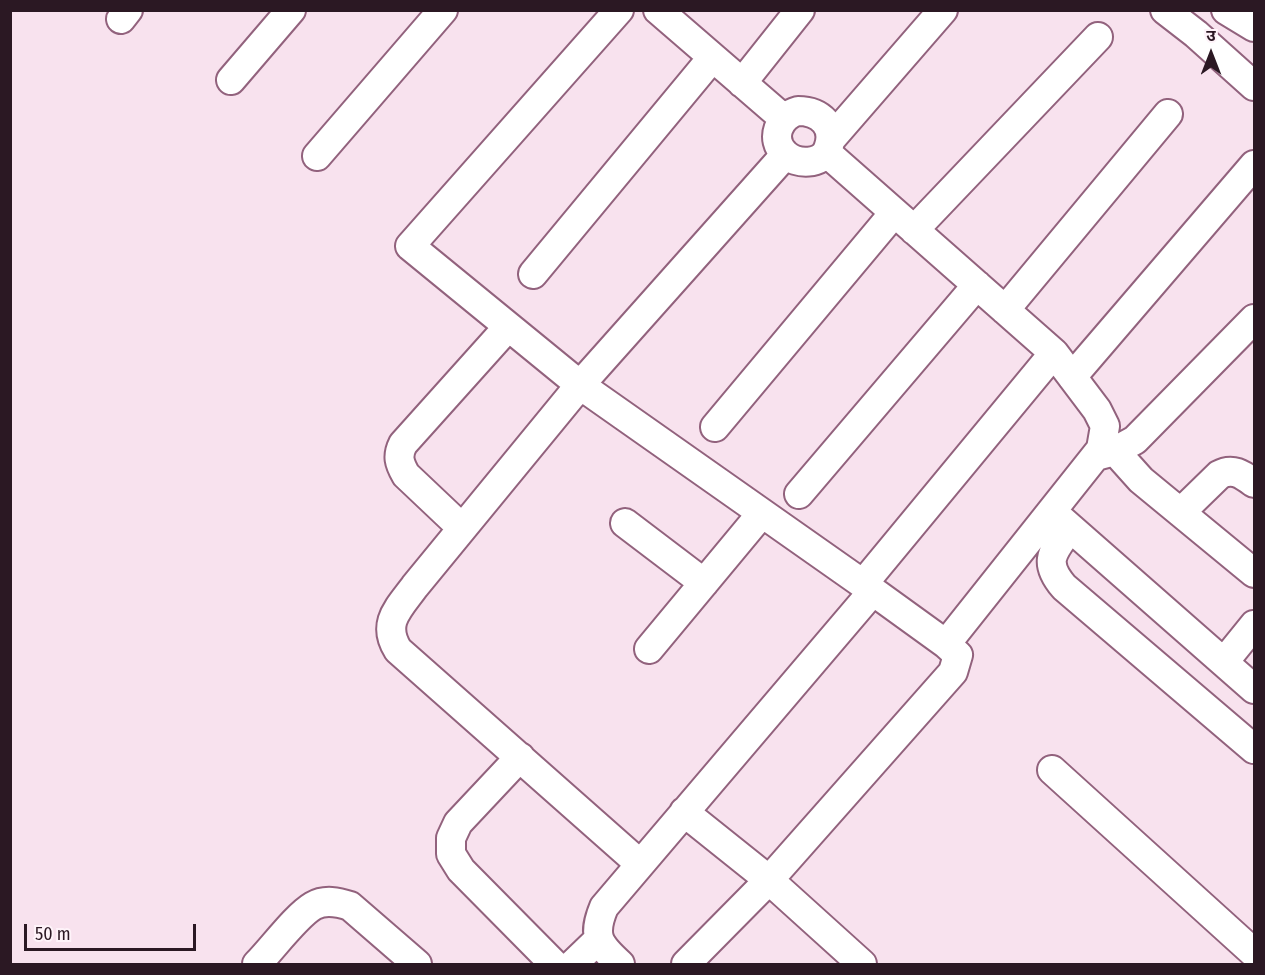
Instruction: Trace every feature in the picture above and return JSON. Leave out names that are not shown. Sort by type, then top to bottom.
[{"type":"street","points":[[231,80],[291,10]]},
{"type":"street","points":[[317,156],[443,10]]},
{"type":"street","points":[[619,10],[410,246],[580,385],[868,588],[958,655],[953,672],[769,880],[686,964]]},
{"type":"street","points":[[658,10],[783,118]]},
{"type":"street","points":[[742,83],[800,10]]},
{"type":"street","points":[[943,10],[829,146],[818,160],[811,162],[791,159],[780,149],[777,136],[783,118],[798,111],[815,114],[825,120],[828,125],[829,146],[904,222],[1054,353],[1097,410],[1105,426],[1101,449],[1254,573]]},
{"type":"street","points":[[1164,10],[1196,34],[1254,86]]},
{"type":"street","points":[[1226,10],[1254,27]]},
{"type":"street","points":[[715,427],[904,222],[1098,37]]},
{"type":"street","points":[[533,274],[712,58]]},
{"type":"street","points":[[1005,310],[1168,114]]},
{"type":"street","points":[[640,864],[398,650],[391,639],[390,628],[393,616],[580,385],[785,155]]},
{"type":"street","points":[[1072,377],[1254,165]]},
{"type":"street","points":[[799,494],[977,285]]},
{"type":"street","points":[[946,644],[1060,519],[1106,454],[1135,440],[1254,320]]},
{"type":"street","points":[[462,528],[406,475],[400,465],[398,453],[403,444],[508,327]]},
{"type":"street","points":[[620,964],[598,940],[597,924],[604,908],[868,588],[1054,353]]},
{"type":"street","points":[[1180,512],[1225,471],[1241,473],[1254,483]]},
{"type":"street","points":[[649,649],[762,513]]},
{"type":"street","points":[[1060,519],[1254,689]]},
{"type":"street","points":[[1060,519],[1052,553],[1051,564],[1054,575],[1254,749]]},
{"type":"street","points":[[625,524],[704,583]]},
{"type":"street","points":[[1224,662],[1254,625]]},
{"type":"street","points":[[520,757],[458,823],[451,838],[451,854],[461,870],[554,964]]},
{"type":"street","points":[[1052,770],[1254,953]]},
{"type":"street","points":[[684,812],[769,880],[862,964]]},
{"type":"street","points":[[257,964],[314,906],[326,902],[338,902],[350,906],[363,915],[417,964]]},
{"type":"street","points":[[573,964],[598,940]]}]
